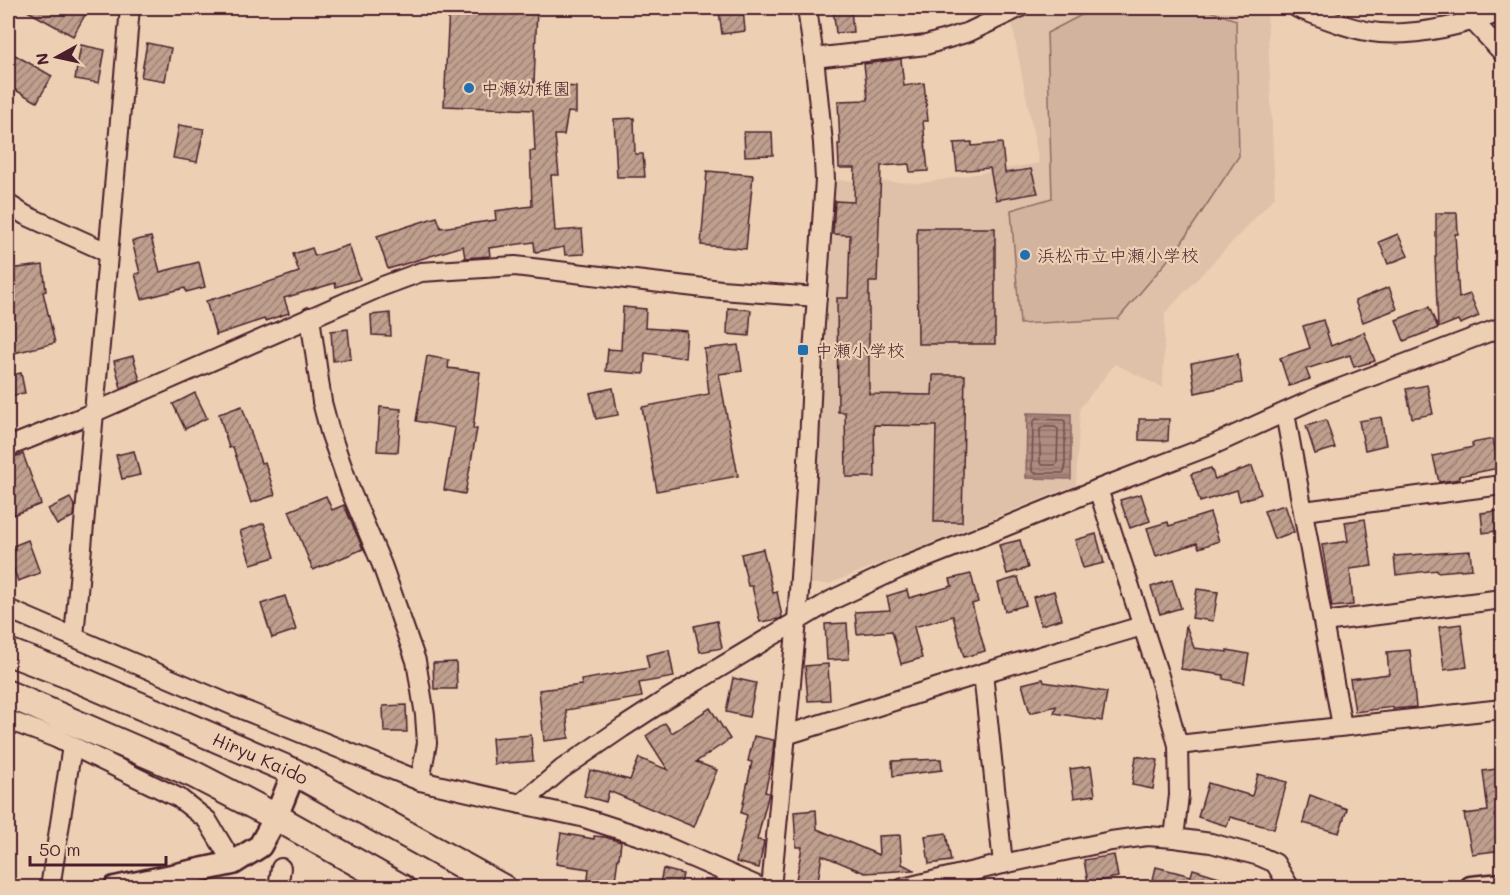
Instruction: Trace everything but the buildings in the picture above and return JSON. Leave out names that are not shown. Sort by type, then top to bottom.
[{"type":"highway","name":"Hiryu Kaido","points":[[8,652],[66,674],[294,772],[503,888]]},
{"type":"highway","points":[[8,694],[193,774],[276,817],[402,888]]},
{"type":"main road","points":[[115,888],[233,863],[260,846],[276,817],[294,772]]},
{"type":"main road","points":[[1471,888],[1503,885]]},
{"type":"street","points":[[74,637],[130,8]]},
{"type":"street","points":[[771,888],[797,621],[825,180],[823,143],[807,8]]},
{"type":"street","points":[[814,58],[926,45],[969,32],[1019,8]]},
{"type":"street","points":[[1297,8],[1346,25],[1381,33],[1415,32],[1474,21],[1503,12]]},
{"type":"street","points":[[1461,8],[1503,52]]},
{"type":"street","points":[[8,204],[25,216],[107,252]]},
{"type":"street","points":[[8,447],[95,412],[383,286],[422,272],[515,266],[721,290],[817,297]]},
{"type":"street","points":[[310,317],[322,402],[330,432],[351,492],[382,565],[416,661],[427,743],[420,781]]},
{"type":"street","points":[[521,804],[562,769],[658,704],[832,600],[898,569],[1215,444],[1325,394],[1503,327]]},
{"type":"street","points":[[1285,413],[1342,726]]},
{"type":"street","points":[[1304,511],[1503,485]]},
{"type":"street","points":[[1098,489],[1159,676],[1178,745],[1179,795],[1174,838]]},
{"type":"street","points":[[1323,622],[1503,599]]},
{"type":"street","points":[[8,609],[234,706],[420,781],[580,817],[649,839],[762,888]]},
{"type":"street","points":[[786,735],[1142,626]]},
{"type":"street","points":[[983,673],[1003,864]]},
{"type":"street","points":[[1178,745],[1503,709]]},
{"type":"street","points":[[8,720],[56,738],[179,798],[207,820],[233,863]]},
{"type":"street","points":[[50,888],[72,746]]},
{"type":"street","points":[[903,888],[1003,864],[1111,841],[1147,836],[1211,843],[1259,856],[1275,863],[1290,888]]},
{"type":"street","points":[[278,888],[281,868]]},
{"type":"shaded area","name":"浜松市立中瀬小学校","points":[[1045,8],[1267,8],[1275,197],[1165,313],[1163,388],[1115,364],[1080,408],[1076,485],[829,584],[809,584],[836,180],[922,183],[1039,163],[1012,24]]},
{"type":"shaded area","points":[[1095,8],[1201,8],[1236,20],[1239,156],[1178,248],[1118,319],[1020,324],[1011,210],[1052,198],[1047,33]]},
{"type":"water","points":[[1027,413],[1071,414],[1071,479],[1026,478]]},
{"type":"waterway","points":[[1021,15],[1035,8]]},
{"type":"waterway","points":[[1279,8],[1294,14]]},
{"type":"place","name":"中瀬幼稚園","points":[[469,88]]},
{"type":"place","name":"浜松市立中瀬小学校","points":[[1025,255]]},
{"type":"place","name":"中瀬小学校","points":[[803,350]]}]
